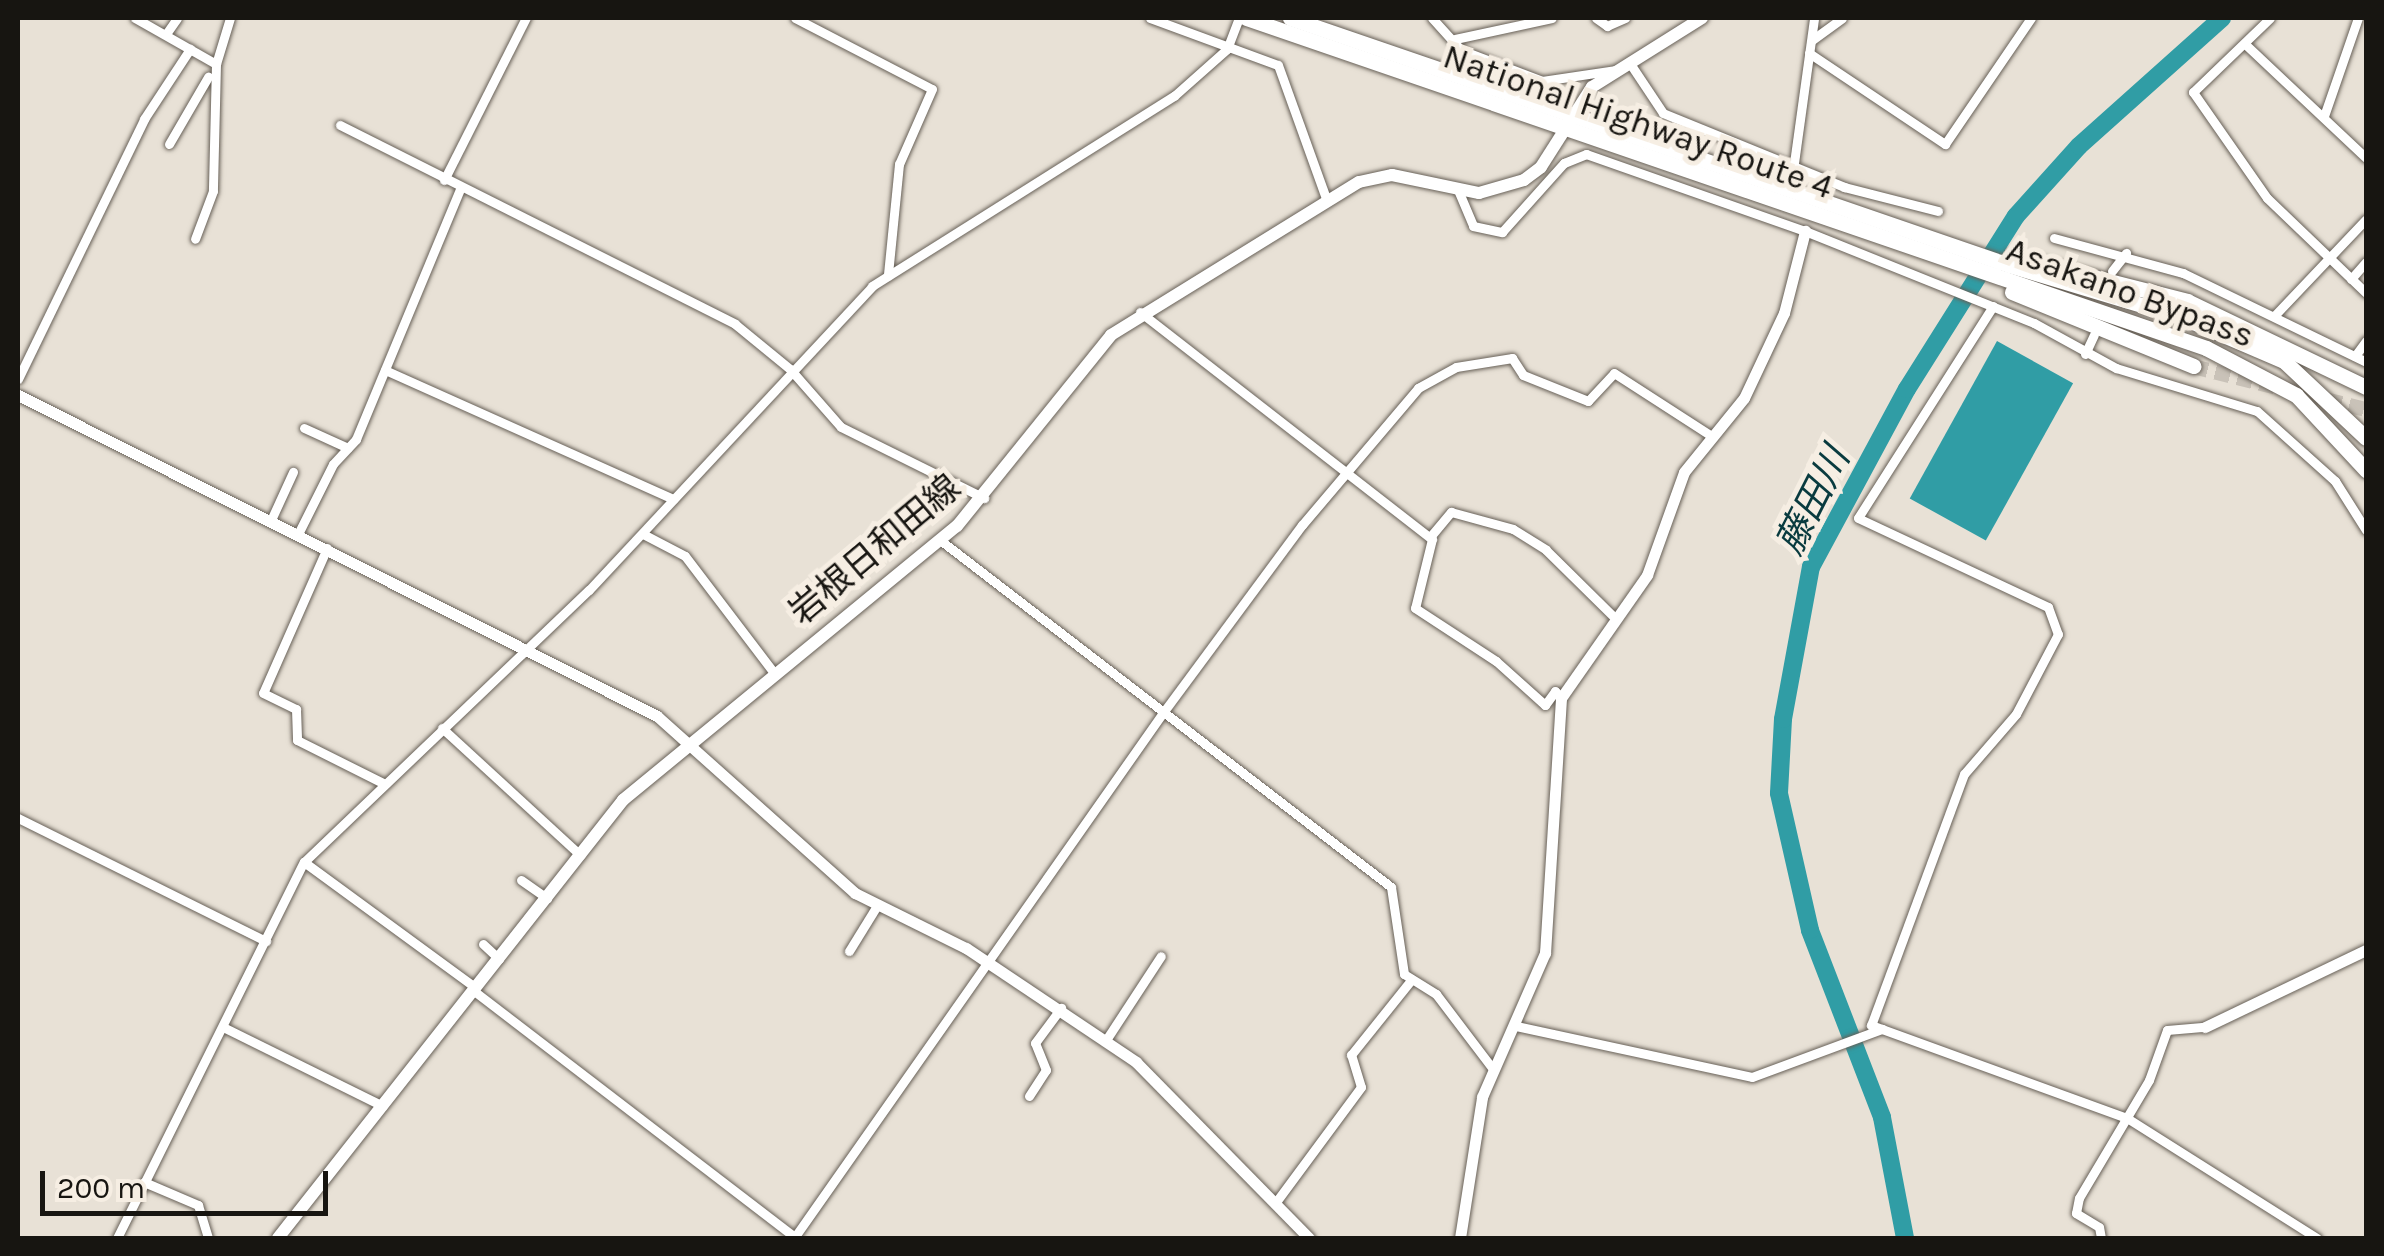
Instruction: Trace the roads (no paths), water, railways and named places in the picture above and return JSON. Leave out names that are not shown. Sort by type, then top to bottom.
[{"type":"highway","name":"National Highway Route 4","points":[[1290,18],[1911,232],[1954,254]]},
{"type":"highway","name":"National Highway Route 4","points":[[1239,22],[1897,243],[1954,254]]},
{"type":"highway","points":[[1954,254],[2005,272],[2193,366]]},
{"type":"highway","points":[[1954,254],[2005,272],[2187,302],[2366,386]]},
{"type":"highway","name":"Asakano Bypass","points":[[2005,272],[2184,318],[2284,362],[2366,438]]},
{"type":"highway","name":"Asakano Bypass","points":[[2005,272],[2253,368],[2306,404],[2366,470]]},
{"type":"main road","name":"岩根日和田線","points":[[278,1238],[642,780],[940,540],[984,498],[1091,356],[1140,312],[1326,198],[1392,174],[1458,190],[1496,190],[1524,180],[1566,130],[1592,87],[1699,19]]},
{"type":"street","points":[[135,18],[166,34],[213,68]]},
{"type":"street","points":[[166,34],[176,18]]},
{"type":"street","points":[[169,144],[213,68],[230,18]]},
{"type":"street","points":[[444,180],[526,18]]},
{"type":"street","points":[[795,18],[932,89],[898,164],[888,275]]},
{"type":"street","points":[[1150,18],[1278,65],[1326,198]]},
{"type":"street","points":[[1432,18],[1468,53],[1554,84],[1616,70]]},
{"type":"street","points":[[1455,39],[1552,18]]},
{"type":"street","points":[[1596,18],[1607,26],[1625,18]]},
{"type":"street","points":[[1794,163],[1814,18]]},
{"type":"street","points":[[1812,40],[1842,18]]},
{"type":"street","points":[[1809,53],[1945,144],[2031,18]]},
{"type":"street","points":[[2270,18],[2194,87],[2198,105],[2231,139],[2267,198],[2366,292]]},
{"type":"street","points":[[2324,116],[2358,18]]},
{"type":"street","points":[[117,1238],[304,862],[643,534],[790,369],[888,275],[1103,147],[1227,49],[1239,22]]},
{"type":"street","points":[[2245,44],[2366,158]]},
{"type":"street","points":[[18,379],[144,119],[190,50]]},
{"type":"street","points":[[1629,62],[1663,112],[1794,163],[1844,187],[1938,211]]},
{"type":"street","points":[[195,239],[212,191],[213,68]]},
{"type":"street","points":[[340,125],[736,324],[790,369],[841,427],[984,498]]},
{"type":"street","points":[[1458,190],[1473,226],[1502,232],[1564,163],[1586,154],[1805,231],[1989,305],[2085,354],[2257,411],[2354,507],[2366,530]]},
{"type":"street","points":[[298,534],[348,448],[386,370],[461,188]]},
{"type":"street","points":[[2275,315],[2366,219]]},
{"type":"street","points":[[1460,1238],[1476,1124],[1493,1069],[1516,1026],[1548,938],[1561,698],[1655,559],[1684,472],[1744,398],[1784,313],[1805,231]]},
{"type":"street","points":[[2054,238],[2126,254],[2275,315],[2366,362]]},
{"type":"street","points":[[2112,271],[2126,254]]},
{"type":"street","points":[[2352,279],[2366,262]]},
{"type":"street","points":[[1989,305],[1858,518],[2048,608],[2058,634],[2016,714],[1958,786],[1871,1022],[2127,1118],[2238,1182],[2317,1238]]},
{"type":"street","points":[[1140,312],[1430,537]]},
{"type":"street","points":[[2085,354],[2094,335]]},
{"type":"street","points":[[2355,356],[2366,342]]},
{"type":"street","points":[[304,862],[795,1238],[1162,714],[1346,474],[1418,388],[1456,367],[1512,358],[1523,375],[1588,401],[1619,375],[1713,437]]},
{"type":"street","points":[[386,370],[674,499]]},
{"type":"street","points":[[18,395],[528,646],[689,740],[831,874],[878,904],[990,963],[1106,1040],[1310,1238]]},
{"type":"street","points":[[304,428],[348,448]]},
{"type":"street","points":[[272,520],[293,472]]},
{"type":"street","points":[[2354,507],[2366,500]]},
{"type":"street","points":[[1561,698],[1555,691],[1546,705],[1416,608],[1430,537],[1452,512],[1513,528],[1546,550],[1615,618]]},
{"type":"street","points":[[643,534],[685,556],[774,673]]},
{"type":"street","points":[[940,540],[1391,887],[1398,965],[1410,980],[1436,994],[1493,1069]]},
{"type":"street","points":[[328,548],[263,693],[296,709],[297,740],[385,784]]},
{"type":"street","points":[[442,728],[580,855]]},
{"type":"street","points":[[18,818],[266,941]]},
{"type":"street","points":[[521,880],[547,898]]},
{"type":"street","points":[[849,951],[878,904]]},
{"type":"street","points":[[483,944],[499,959]]},
{"type":"street","points":[[2101,1238],[2075,1207],[2127,1118],[2167,1030],[2204,1028],[2366,950]]},
{"type":"street","points":[[1106,1040],[1161,956]]},
{"type":"street","points":[[1276,1202],[1362,1087],[1351,1055],[1410,980]]},
{"type":"street","points":[[1030,1096],[1046,1070],[1035,1043],[1061,1008]]},
{"type":"street","points":[[223,1026],[383,1106]]},
{"type":"street","points":[[1516,1026],[1752,1077],[1815,1057],[1882,1029]]},
{"type":"street","points":[[144,1182],[202,1208],[208,1238]]},
{"type":"water","points":[[1997,341],[2073,383],[1986,541],[1910,498]]},
{"type":"waterway","name":"藤田川","points":[[1905,1238],[1882,1117],[1810,930],[1779,793],[1783,719],[1811,567],[1907,389],[2016,216],[2079,146],[2222,18]]},
{"type":"tunnel","points":[[2193,366],[2366,409]]}]
